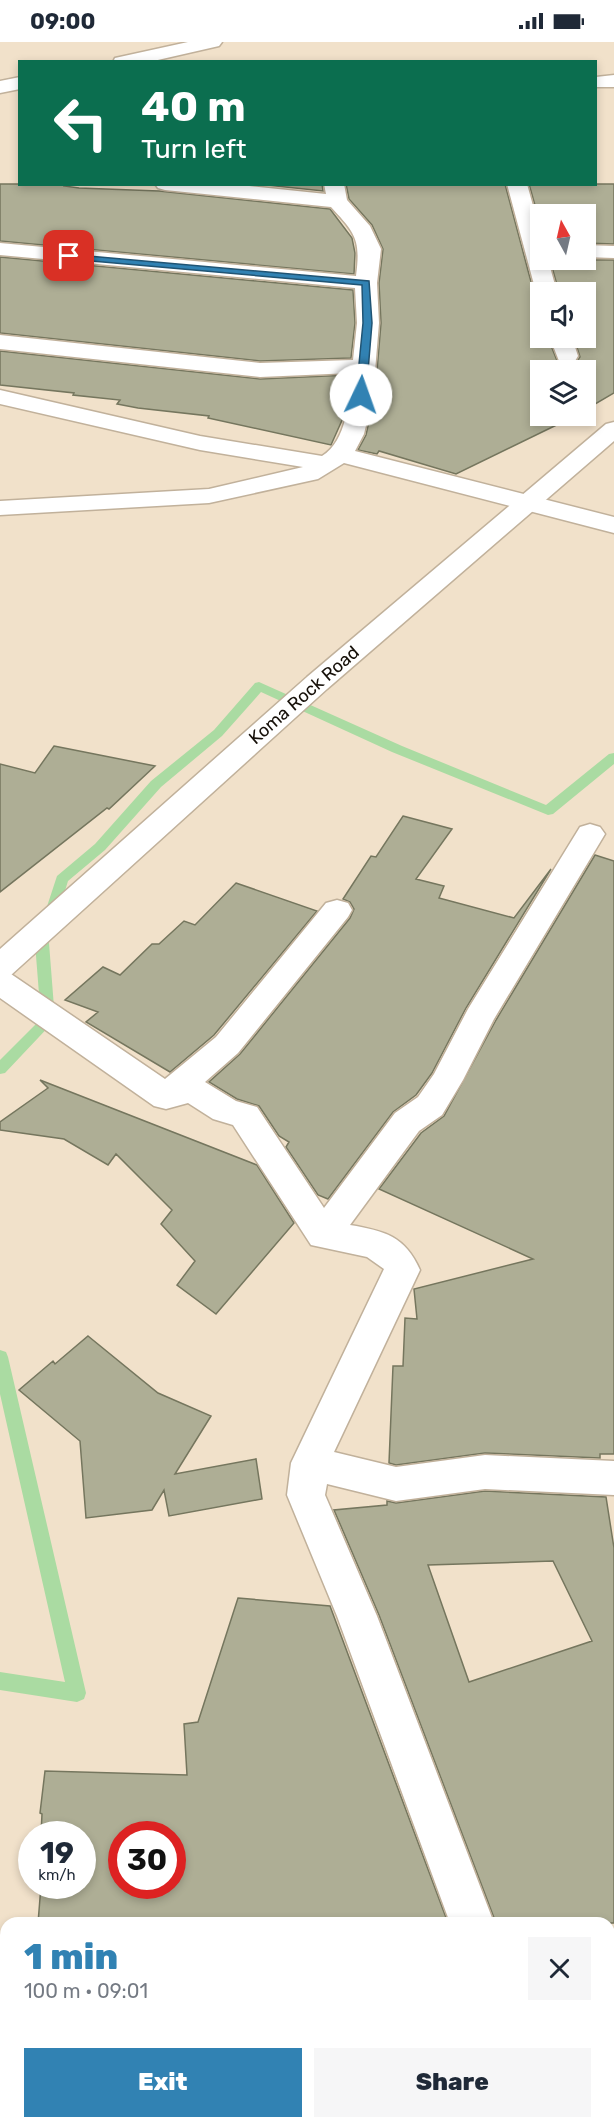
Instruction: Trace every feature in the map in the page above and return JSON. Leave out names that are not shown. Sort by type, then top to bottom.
[{"type":"street","points":[[134,60],[216,46]]},
{"type":"street","points":[[0,87],[18,83]]},
{"type":"street","points":[[0,508],[209,496],[268,485],[309,474],[334,460],[354,424],[361,395],[368,323],[366,283],[370,249],[367,238],[335,193],[203,186]]},
{"type":"street","points":[[518,186],[530,228]]},
{"type":"street","points":[[0,249],[366,283]]},
{"type":"street","points":[[596,251],[614,252]]},
{"type":"street","points":[[0,342],[260,370],[363,366]]},
{"type":"street","points":[[0,397],[200,442],[334,460],[614,525]]},
{"type":"street","name":"Koma Rock Road","points":[[0,967],[278,717],[614,429]]},
{"type":"street","points":[[323,1235],[407,1122],[430,1106],[447,1080],[479,1017],[590,834]]},
{"type":"street","points":[[166,1097],[227,1045],[337,910]]},
{"type":"street","points":[[0,982],[166,1097],[192,1090],[225,1110],[245,1116],[323,1235],[384,1247],[400,1262],[402,1270],[310,1463],[306,1495],[357,1616],[470,1917]]},
{"type":"street","points":[[310,1463],[396,1484],[484,1472],[614,1478]]},
{"type":"building","points":[[0,184],[159,191],[330,209],[352,238],[355,253],[354,274],[0,241]]},
{"type":"building","points":[[614,184],[614,244],[596,243],[596,204],[535,204],[530,186]]},
{"type":"building","points":[[276,186],[322,186],[323,191]]},
{"type":"building","points":[[346,186],[506,186],[531,282],[530,348],[552,348],[557,360],[530,360],[530,426],[554,426],[456,474],[379,451],[377,454],[358,450],[366,435],[375,395],[381,323],[379,283],[383,249],[372,225],[349,199]]},
{"type":"building","points":[[0,257],[353,290],[355,323],[351,358],[260,361],[0,333]]},
{"type":"building","points":[[596,260],[614,260],[614,393],[596,404],[596,360],[578,360],[580,357],[577,348],[596,348],[596,282],[556,282],[553,270],[596,270]]},
{"type":"building","points":[[0,351],[260,379],[349,375],[343,418],[331,445],[208,418],[209,416],[138,408],[117,404],[120,400],[73,395],[74,393],[0,385]]},
{"type":"building","points":[[54,746],[155,766],[109,809],[107,808],[0,892],[0,764],[35,773]]},
{"type":"building","points":[[403,816],[452,829],[416,879],[444,886],[439,898],[514,918],[551,869],[466,1008],[432,1073],[416,1095],[393,1112],[328,1199],[318,1195],[286,1147],[289,1142],[279,1136],[259,1106],[237,1099],[209,1082],[240,1054],[350,918],[354,909],[350,902],[343,899],[371,856],[376,857]]},
{"type":"building","points":[[595,855],[614,861],[614,1454],[600,1454],[600,1458],[485,1453],[396,1465],[389,1463],[393,1366],[403,1366],[405,1318],[417,1319],[414,1289],[533,1259],[379,1189],[421,1133],[444,1116],[496,1020]]},
{"type":"building","points":[[236,883],[317,911],[214,1035],[170,1072],[86,1022],[98,1012],[65,1000],[103,967],[120,975],[152,944],[159,944],[184,921],[195,925]]},
{"type":"building","points":[[40,1080],[257,1165],[294,1223],[216,1314],[177,1285],[195,1261],[161,1224],[172,1210],[116,1154],[108,1165],[64,1139],[0,1130],[0,1122],[48,1088]]},
{"type":"building","points":[[88,1336],[158,1393],[211,1416],[175,1474],[256,1459],[262,1499],[169,1516],[164,1490],[152,1510],[86,1518],[80,1441],[19,1390],[53,1361],[55,1364]]},
{"type":"building","points":[[485,1491],[606,1497],[614,1548],[614,1917],[494,1917],[379,1615],[334,1510],[387,1505],[387,1501],[396,1503]],"holes":[[[553,1561],[592,1641],[469,1682],[428,1565]]]},
{"type":"building","points":[[238,1598],[330,1606],[446,1917],[38,1917],[40,1899],[96,1899],[96,1821],[42,1821],[40,1813],[45,1771],[187,1775],[184,1724],[198,1722]]},
{"type":"waterway","points":[[0,1069],[48,1020],[42,943],[62,879],[100,847],[156,784],[218,733],[259,686],[397,749],[548,811],[614,757]]},
{"type":"waterway","points":[[0,1357],[77,1693],[0,1681]]},
{"type":"route","points":[[69,256],[366,283],[368,323],[361,395]]}]
